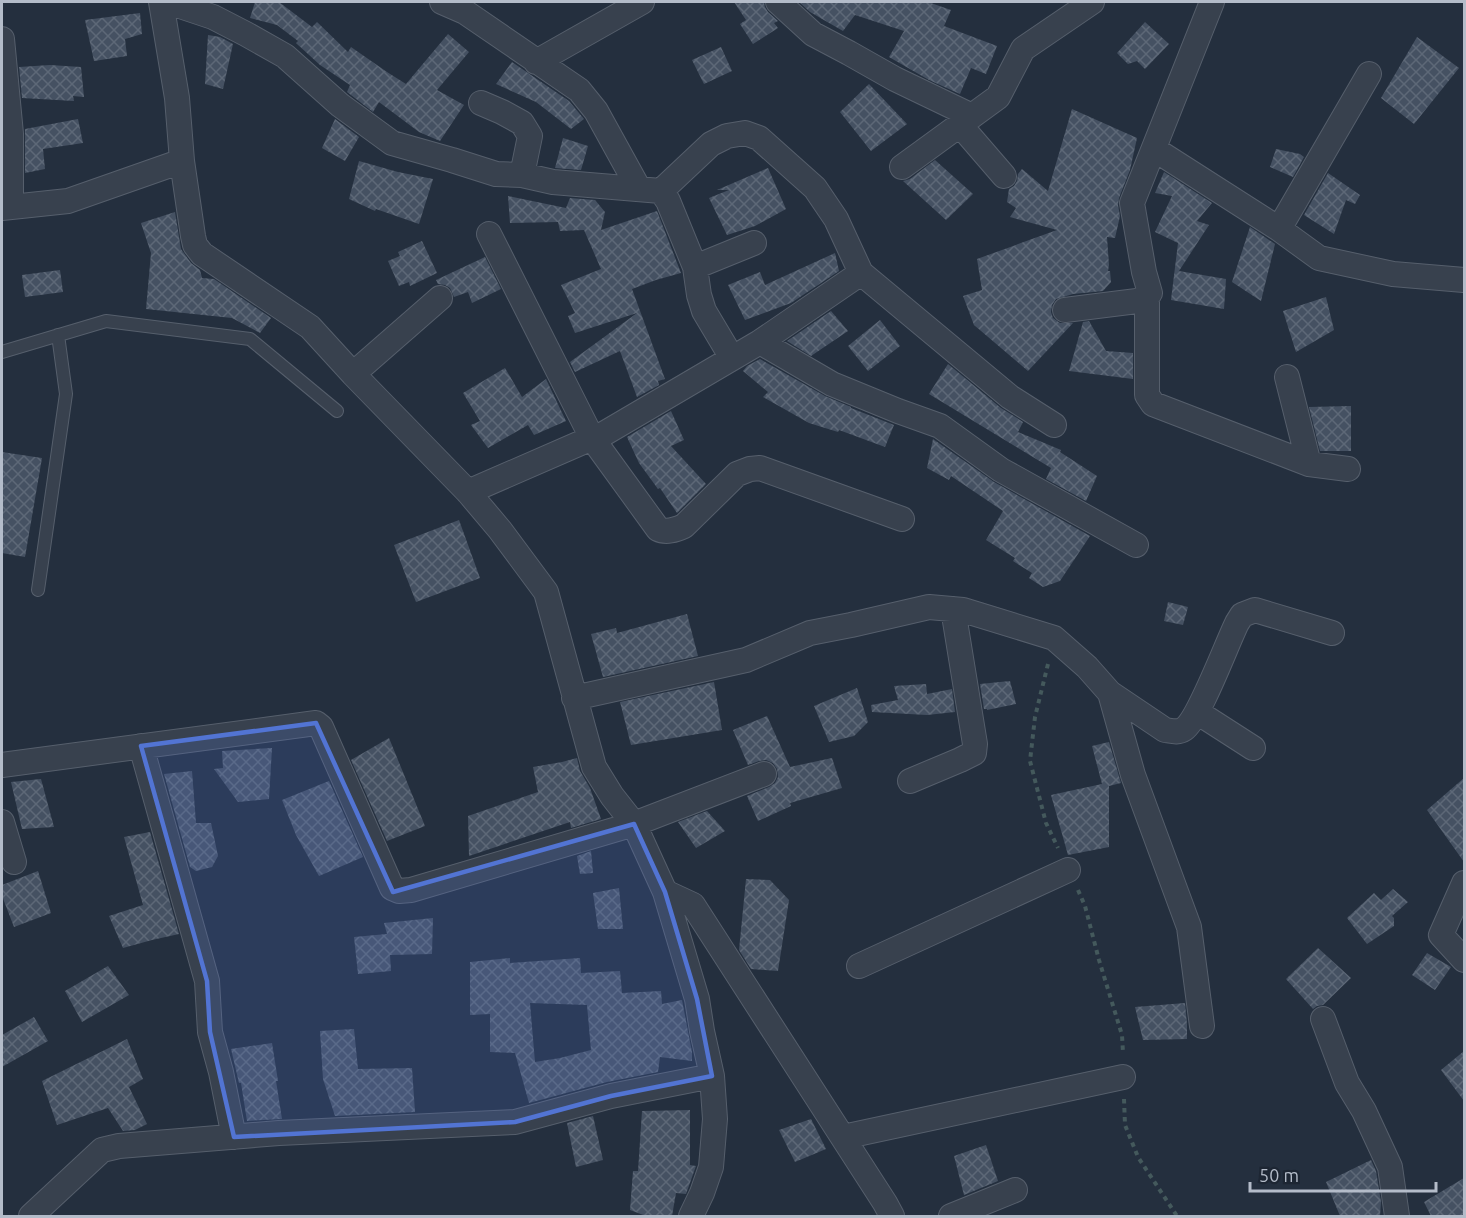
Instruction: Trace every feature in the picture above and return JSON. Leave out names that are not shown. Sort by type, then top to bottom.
[{"type":"street","points":[[161,2],[177,98],[182,161],[195,245],[202,254],[310,327],[468,492],[500,530],[546,592],[594,767],[612,796],[634,824],[665,892],[697,999],[712,1076],[715,1119],[711,1167],[691,1216]]},
{"type":"street","points":[[168,2],[213,17],[285,56],[340,105],[392,143],[496,174],[522,175],[553,182],[650,190],[711,144],[727,136],[745,133],[759,138],[815,188],[836,219],[861,273],[1010,398],[1054,425]]},
{"type":"street","points":[[442,2],[465,12],[579,90],[650,190],[668,201],[695,267],[704,311],[732,358]]},
{"type":"street","points":[[537,62],[642,2]]},
{"type":"street","points":[[778,2],[813,34],[966,121],[1004,177]]},
{"type":"street","points":[[902,167],[998,97],[1023,49],[1092,2]]},
{"type":"street","points":[[1212,2],[1132,203],[1150,293],[1147,297],[1147,395],[1153,404],[1309,464],[1348,469]]},
{"type":"street","points":[[2,39],[11,134],[6,207],[68,201],[182,161]]},
{"type":"street","points":[[1279,229],[1369,74]]},
{"type":"street","points":[[481,103],[522,123],[530,136],[522,175]]},
{"type":"street","points":[[1154,149],[1279,229],[1319,258],[1393,274],[1464,279]]},
{"type":"street","points":[[489,234],[592,438],[657,529],[663,532],[684,526],[737,474],[760,468],[902,519]]},
{"type":"street","points":[[695,267],[754,243]]},
{"type":"street","points":[[468,492],[600,436],[760,342],[861,273]]},
{"type":"street","points":[[1065,310],[1137,301],[1147,297]]},
{"type":"street","points":[[353,374],[440,298]]},
{"type":"street","points":[[760,342],[832,384],[939,426],[1001,470],[1136,545]]},
{"type":"street","points":[[1287,377],[1309,464]]},
{"type":"street","points":[[574,698],[746,660],[810,633],[929,607],[963,610],[1054,638],[1087,667],[1110,693],[1165,730],[1175,732],[1184,729],[1197,712],[1236,623],[1242,615],[1255,610],[1332,633]]},
{"type":"street","points":[[910,781],[974,753],[975,744],[953,609]]},
{"type":"street","points":[[1110,693],[1132,775],[1189,927],[1202,1026]]},
{"type":"street","points":[[1197,712],[1253,748]]},
{"type":"street","points":[[2,765],[316,723],[321,727],[392,888],[399,891],[411,890],[634,824],[764,774]]},
{"type":"street","points":[[141,746],[207,981],[210,1032],[221,1072],[234,1137]]},
{"type":"street","points":[[2,822],[14,862]]},
{"type":"street","points":[[859,966],[1068,870]]},
{"type":"street","points":[[1464,883],[1441,935],[1464,960]]},
{"type":"street","points":[[665,892],[693,905],[892,1216]]},
{"type":"street","points":[[1323,1019],[1347,1083],[1364,1111],[1390,1167],[1397,1216]]},
{"type":"street","points":[[31,1216],[102,1150],[119,1146],[279,1133],[515,1122],[611,1096],[712,1076]]},
{"type":"street","points":[[843,1137],[1123,1077]]},
{"type":"street","points":[[951,1216],[1015,1190]]},
{"type":"lane","points":[[2,352],[106,321],[250,339],[337,411]]},
{"type":"lane","points":[[38,590],[66,393],[58,336]]},
{"type":"path","points":[[1054,638],[1035,717],[1030,761],[1047,823],[1085,906],[1122,1035],[1125,1125],[1138,1157],[1177,1216]]},
{"type":"highlighted area","points":[[316,723],[393,892],[634,824],[665,892],[697,999],[712,1076],[611,1096],[515,1122],[234,1137],[210,1032],[207,981],[141,746]]},
{"type":"building","points":[[255,2],[279,2],[312,27],[317,22],[348,52],[351,47],[406,84],[448,34],[469,52],[437,90],[464,105],[440,141],[419,132],[379,102],[373,112],[347,92],[350,85],[320,65],[296,43],[298,41],[277,25],[250,18]]},
{"type":"building","points":[[734,2],[764,2],[768,12],[778,21],[774,23],[778,28],[753,44],[740,24],[746,20]]},
{"type":"building","points":[[799,2],[928,2],[951,10],[944,26],[997,46],[986,74],[971,68],[960,94],[929,80],[889,57],[904,31],[855,15],[843,31],[810,12]]},
{"type":"building","points":[[140,13],[142,34],[125,39],[127,56],[94,61],[85,20]]},
{"type":"building","points":[[1145,22],[1169,44],[1145,69],[1137,61],[1128,64],[1117,53]]},
{"type":"building","points":[[208,35],[220,37],[233,44],[223,89],[205,84]]},
{"type":"building","points":[[1417,37],[1459,68],[1414,124],[1381,98]]},
{"type":"building","points":[[721,47],[732,71],[704,84],[692,60]]},
{"type":"building","points":[[512,62],[569,101],[584,119],[571,129],[536,102],[496,84]]},
{"type":"building","points":[[50,65],[81,67],[84,97],[73,96],[74,101],[22,98],[19,67]]},
{"type":"building","points":[[869,84],[907,124],[871,151],[840,112]]},
{"type":"building","points":[[1072,109],[1137,138],[1130,170],[1119,198],[1120,216],[1115,238],[1107,237],[1108,271],[1110,271],[1111,282],[1103,291],[1073,294],[1056,299],[1052,305],[1053,318],[1060,323],[1073,323],[1028,371],[974,325],[963,296],[982,290],[977,259],[1057,230],[1010,217],[1016,208],[1007,202],[1009,189],[1014,186],[1022,169],[1048,191]]},
{"type":"building","points":[[78,119],[83,143],[43,149],[45,169],[25,173],[25,129]]},
{"type":"building","points":[[335,119],[359,137],[345,161],[322,148]]},
{"type":"building","points":[[563,138],[588,146],[581,170],[555,168]]},
{"type":"building","points":[[1276,149],[1304,157],[1293,177],[1270,167]]},
{"type":"building","points":[[935,160],[973,194],[946,220],[903,181],[910,179]]},
{"type":"building","points":[[359,161],[433,179],[419,224],[376,209],[375,211],[349,199]]},
{"type":"building","points":[[768,168],[786,209],[755,226],[727,235],[709,198],[729,190],[717,190]]},
{"type":"building","points":[[1164,172],[1212,203],[1197,221],[1209,225],[1179,271],[1226,279],[1224,309],[1171,300],[1178,243],[1155,232],[1172,196],[1155,193]]},
{"type":"building","points":[[1328,173],[1360,195],[1355,204],[1346,200],[1334,234],[1304,215]]},
{"type":"building","points":[[508,196],[566,208],[570,198],[595,200],[605,212],[601,230],[657,211],[681,273],[632,289],[665,379],[658,381],[659,385],[637,397],[620,351],[575,372],[570,362],[637,313],[575,333],[568,316],[575,313],[561,285],[601,269],[584,230],[560,231],[558,222],[510,223]]},
{"type":"building","points":[[175,212],[181,249],[191,263],[200,270],[202,278],[214,279],[271,318],[260,333],[232,318],[146,309],[151,253],[141,223]]},
{"type":"building","points":[[1250,227],[1275,244],[1261,301],[1232,282]]},
{"type":"building","points":[[422,241],[437,273],[410,286],[409,282],[399,286],[388,261],[400,256],[398,252]]},
{"type":"building","points":[[835,253],[839,271],[791,303],[745,320],[728,285],[760,272],[765,285]]},
{"type":"building","points":[[485,257],[501,289],[472,303],[468,292],[454,297],[450,288],[438,284],[436,280]]},
{"type":"building","points":[[60,270],[63,292],[25,297],[22,275]]},
{"type":"building","points":[[1326,297],[1334,330],[1296,352],[1283,311]]},
{"type":"building","points":[[831,311],[848,331],[811,356],[787,341]]},
{"type":"building","points":[[880,320],[900,346],[868,371],[848,346]]},
{"type":"building","points":[[1089,321],[1106,351],[1133,353],[1133,379],[1069,371],[1083,322]]},
{"type":"building","points":[[760,359],[825,396],[894,425],[885,447],[839,430],[838,432],[809,423],[763,397],[768,392],[743,371]]},
{"type":"building","points":[[948,364],[1001,408],[1023,422],[1018,432],[1061,450],[1060,452],[1097,476],[1086,501],[1046,479],[1051,468],[929,394]]},
{"type":"building","points":[[505,368],[522,397],[546,379],[566,421],[534,435],[528,425],[488,448],[471,425],[480,421],[463,393]]},
{"type":"building","points":[[1351,406],[1351,451],[1320,451],[1309,407]]},
{"type":"building","points":[[671,411],[684,440],[671,446],[706,484],[677,513],[639,463],[627,437]]},
{"type":"building","points":[[933,439],[994,482],[1090,536],[1060,581],[1043,587],[1029,578],[1032,573],[1013,561],[1015,558],[986,540],[1003,511],[951,476],[949,480],[927,468]]},
{"type":"building","points":[[2,452],[42,458],[25,557],[2,553]]},
{"type":"building","points":[[459,520],[480,578],[416,602],[394,545]]},
{"type":"building","points":[[1168,602],[1188,607],[1183,625],[1164,621]]},
{"type":"building","points":[[687,614],[698,656],[603,677],[591,634],[616,628],[617,633]]},
{"type":"building","points":[[1010,681],[1016,704],[984,709],[980,684]]},
{"type":"building","points":[[714,682],[722,730],[631,745],[620,702]]},
{"type":"building","points":[[926,684],[927,694],[952,689],[955,712],[927,715],[872,712],[871,705],[898,700],[894,686]]},
{"type":"building","points":[[857,688],[868,722],[854,736],[829,742],[814,706]]},
{"type":"building","points":[[767,716],[790,767],[832,758],[842,788],[790,803],[791,806],[758,821],[747,796],[775,783],[778,777],[777,769],[773,763],[766,760],[748,765],[733,730]]},
{"type":"building","points":[[389,738],[425,826],[387,841],[351,760]]},
{"type":"building","points":[[1109,742],[1121,783],[1109,786],[1109,847],[1068,855],[1051,795],[1102,784],[1092,746]]},
{"type":"building","points":[[272,748],[269,799],[238,802],[214,769],[223,768],[222,751]]},
{"type":"building","points":[[577,758],[580,771],[590,788],[601,819],[571,828],[570,822],[469,856],[468,816],[538,792],[533,767]]},
{"type":"building","points":[[192,771],[196,823],[211,823],[218,856],[212,867],[196,871],[190,867],[164,774]]},
{"type":"building","points":[[1464,778],[1464,862],[1427,810]]},
{"type":"building","points":[[41,779],[54,827],[22,829],[11,782]]},
{"type":"building","points":[[329,781],[363,857],[319,876],[296,835],[282,800]]},
{"type":"building","points":[[707,811],[725,831],[696,848],[678,822]]},
{"type":"building","points":[[150,832],[179,934],[123,948],[109,916],[143,905],[124,837]]},
{"type":"building","points":[[591,851],[593,873],[580,874],[577,856]]},
{"type":"building","points":[[38,871],[51,913],[14,927],[2,896],[2,885]]},
{"type":"building","points":[[746,879],[770,880],[789,900],[778,971],[751,969],[739,950]]},
{"type":"building","points":[[619,888],[623,929],[598,929],[593,893]]},
{"type":"building","points":[[1393,889],[1408,902],[1392,916],[1394,926],[1367,944],[1347,918],[1374,893],[1381,900]]},
{"type":"building","points":[[433,918],[432,954],[390,955],[391,971],[358,974],[354,937],[387,934],[384,923]]},
{"type":"building","points":[[1318,948],[1351,978],[1323,1005],[1313,1009],[1286,979]]},
{"type":"building","points":[[1427,953],[1451,967],[1435,990],[1412,975]]},
{"type":"building","points":[[510,958],[510,963],[580,958],[581,973],[620,971],[622,993],[661,991],[662,1004],[682,1000],[692,1061],[660,1057],[658,1072],[607,1082],[529,1103],[515,1053],[490,1052],[490,1014],[470,1015],[470,962]],"holes":[[[530,1003],[587,1005],[591,1050],[535,1062]]]},
{"type":"building","points":[[108,966],[129,995],[82,1022],[65,991]]},
{"type":"building","points":[[1185,1003],[1187,1039],[1143,1040],[1135,1007]]},
{"type":"building","points":[[34,1017],[48,1041],[2,1067],[2,1035]]},
{"type":"building","points":[[354,1029],[358,1069],[412,1068],[415,1112],[335,1116],[323,1079],[320,1031]]},
{"type":"building","points":[[127,1039],[143,1079],[129,1087],[147,1124],[135,1130],[123,1131],[108,1108],[57,1125],[42,1081]]},
{"type":"building","points":[[272,1043],[282,1119],[247,1121],[241,1083],[239,1083],[231,1049]]},
{"type":"building","points":[[1464,1051],[1464,1101],[1441,1070]]},
{"type":"building","points":[[690,1110],[690,1165],[696,1166],[686,1194],[676,1193],[672,1216],[646,1216],[630,1210],[633,1171],[638,1171],[642,1111]]},
{"type":"building","points":[[593,1116],[603,1160],[576,1167],[567,1123]]},
{"type":"building","points":[[811,1119],[826,1149],[795,1162],[779,1130]]},
{"type":"building","points":[[986,1145],[998,1181],[964,1195],[954,1156]]},
{"type":"building","points":[[1371,1160],[1376,1171],[1381,1202],[1380,1216],[1340,1216],[1326,1182]]},
{"type":"building","points":[[1464,1178],[1464,1216],[1431,1216],[1424,1202]]}]
